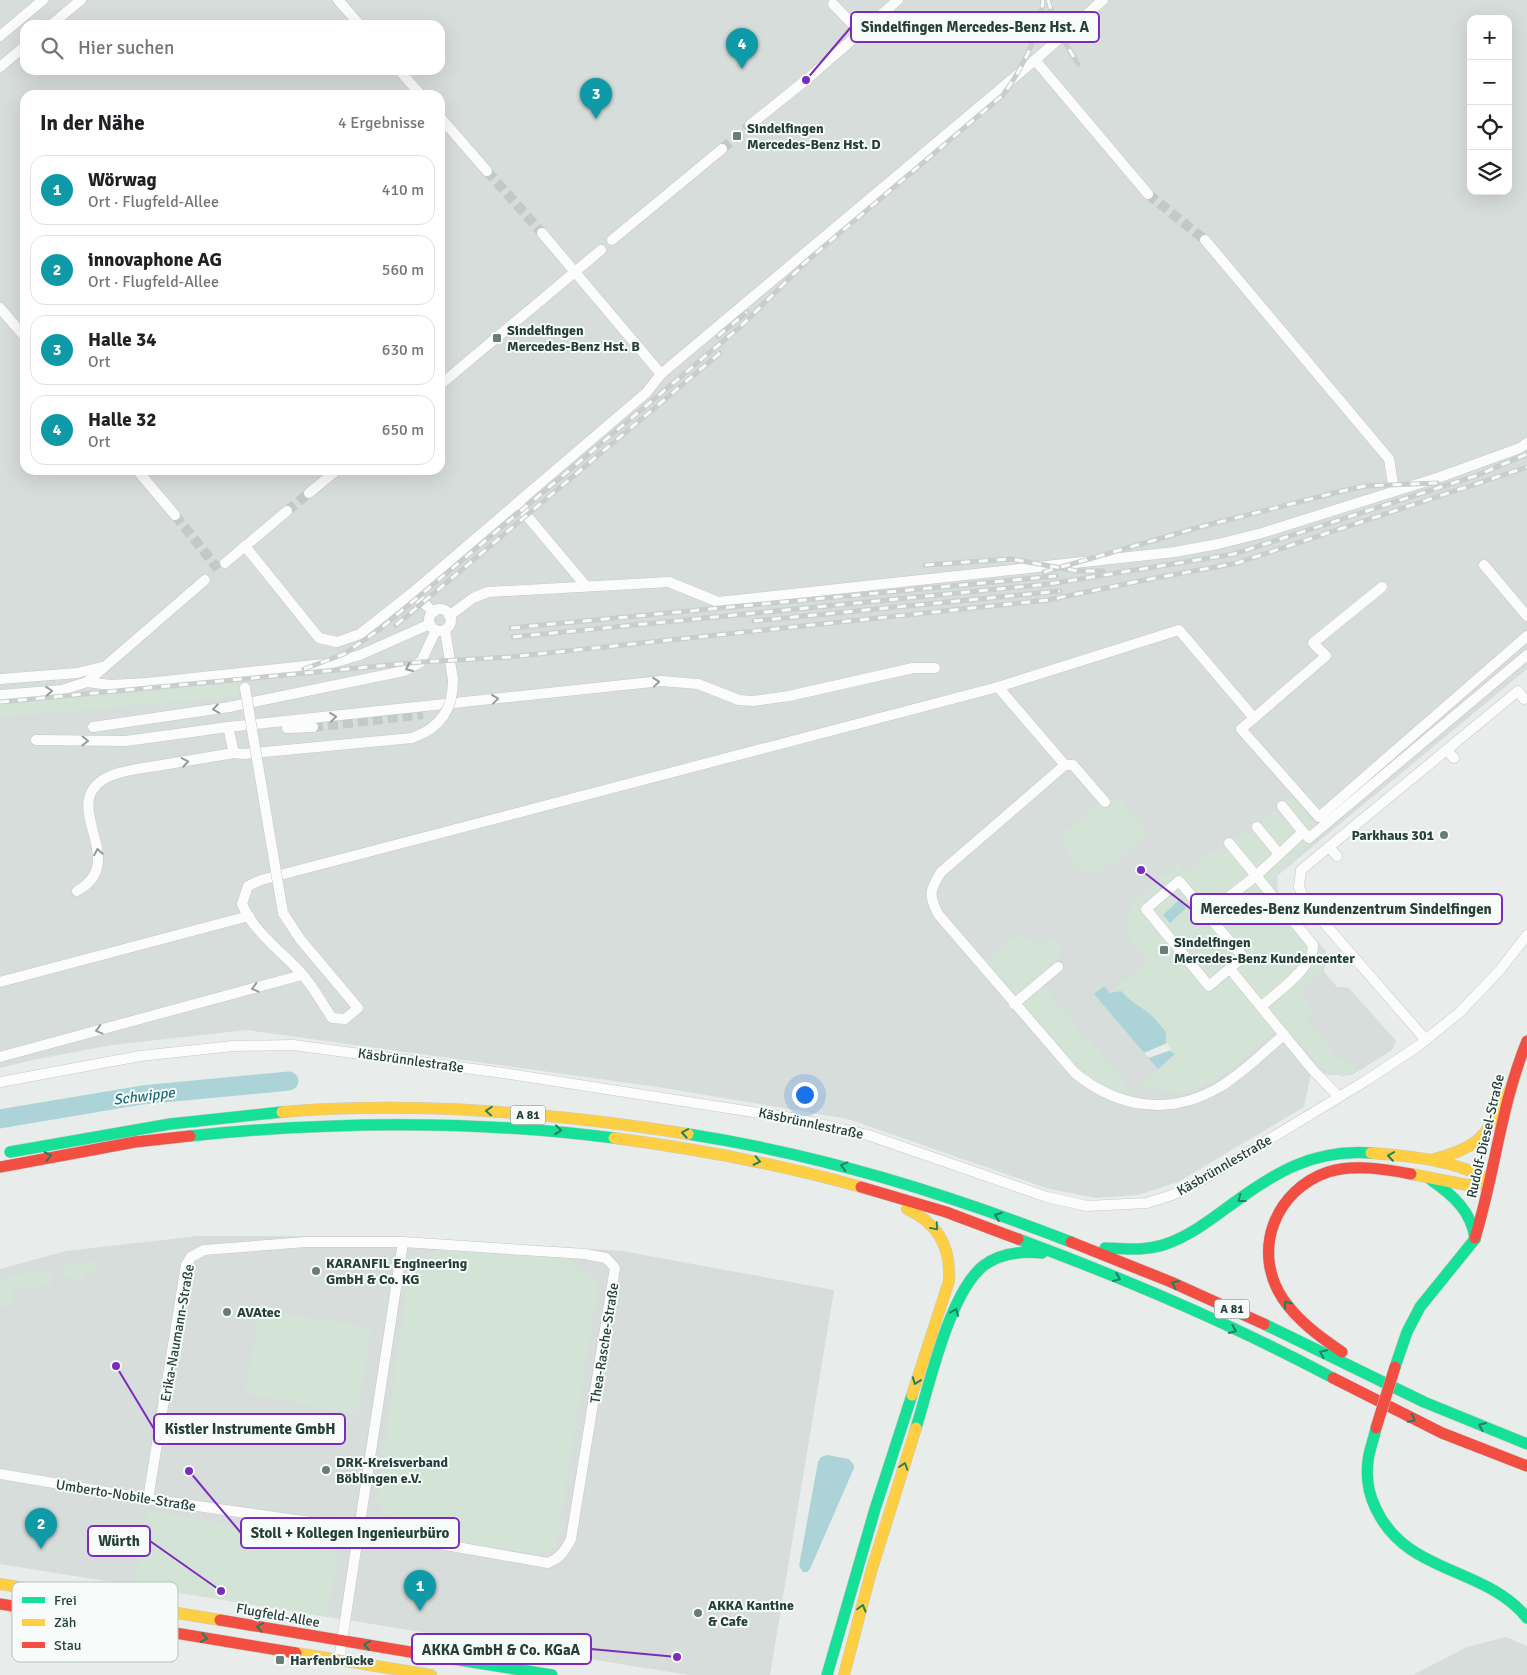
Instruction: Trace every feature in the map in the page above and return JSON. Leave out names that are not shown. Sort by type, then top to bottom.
[{"type":"main road","name":"Rudolf-Diesel-Straße","points":[[1527,1041],[1520,1057],[1512,1086],[1488,1182],[1482,1220],[1475,1239],[1467,1253],[1424,1301],[1410,1326],[1394,1367],[1368,1461],[1368,1478],[1372,1496],[1384,1526],[1408,1549],[1421,1558],[1472,1579],[1500,1594],[1518,1607],[1527,1618]]},
{"type":"main road","points":[[1425,1161],[1461,1153],[1478,1144],[1489,1131],[1496,1113],[1512,1086]]},
{"type":"main road","name":"A 81","points":[[0,1154],[108,1132],[194,1120],[335,1108],[502,1112],[652,1127],[794,1153],[929,1191],[1044,1233],[1196,1293],[1414,1397],[1527,1444]]},
{"type":"main road","name":"A 81","points":[[0,1167],[83,1150],[180,1135],[269,1125],[384,1122],[514,1126],[582,1132],[720,1153],[794,1168],[870,1188],[932,1208],[1072,1259],[1173,1302],[1284,1353],[1430,1428],[1527,1466]]},
{"type":"main road","points":[[1044,1233],[1096,1247],[1132,1252],[1144,1250],[1167,1244],[1192,1233],[1269,1178],[1292,1165],[1316,1157],[1359,1152],[1425,1161],[1475,1172],[1488,1182]]},
{"type":"main road","points":[[1414,1397],[1403,1385],[1380,1375],[1327,1342],[1293,1313],[1274,1282],[1268,1254],[1272,1228],[1282,1206],[1300,1186],[1330,1170],[1352,1167],[1390,1170],[1471,1186],[1488,1182]]},
{"type":"main road","points":[[794,1168],[918,1213],[940,1232],[949,1258],[950,1272],[946,1293],[874,1509],[814,1675]]},
{"type":"main road","points":[[1427,1177],[1441,1186],[1464,1210],[1473,1228],[1475,1239]]},
{"type":"main road","points":[[844,1675],[848,1655],[927,1395],[954,1313],[963,1292],[975,1273],[988,1262],[999,1257],[1024,1251],[1072,1259]]},
{"type":"main road","points":[[827,1675],[874,1509]]},
{"type":"main road","name":"Flugfeld-Allee","points":[[178,1614],[552,1675]]},
{"type":"main road","points":[[278,1650],[285,1640],[281,1631]]},
{"type":"main road","points":[[178,1633],[431,1675]]},
{"type":"main road","points":[[390,1668],[386,1663],[386,1656],[392,1649]]},
{"type":"main road","points":[[848,1655],[853,1675]]},
{"type":"street","points":[[0,36],[43,0]]},
{"type":"street","points":[[57,20],[81,0]]},
{"type":"street","points":[[338,0],[356,20]]},
{"type":"street","points":[[750,125],[806,80],[898,0]]},
{"type":"street","points":[[245,546],[319,638],[337,642],[360,634],[519,502],[646,393],[662,374],[1035,60],[1091,4],[1104,0]]},
{"type":"street","points":[[833,4],[860,32]]},
{"type":"street","points":[[0,67],[20,50]]},
{"type":"street","points":[[1035,60],[1148,194]]},
{"type":"street","points":[[403,75],[417,90]]},
{"type":"street","points":[[445,123],[487,171]]},
{"type":"street","points":[[612,240],[722,149]]},
{"type":"street","points":[[542,233],[662,374]]},
{"type":"street","points":[[1206,240],[1389,459],[1394,490]]},
{"type":"street","points":[[445,381],[601,250]]},
{"type":"street","points":[[0,308],[20,332]]},
{"type":"street","points":[[449,616],[473,598],[488,592],[586,585],[668,582],[718,602],[1166,553],[1218,544],[1262,533],[1449,474],[1520,448],[1527,442]]},
{"type":"street","points":[[142,475],[175,515]]},
{"type":"street","points":[[309,494],[331,475]]},
{"type":"street","points":[[519,502],[527,516],[586,585]]},
{"type":"street","points":[[225,563],[287,511]]},
{"type":"street","points":[[1484,565],[1527,616]]},
{"type":"street","points":[[88,682],[205,580]]},
{"type":"street","points":[[1382,587],[1313,643],[1326,656],[1242,728],[1319,817],[1527,636]]},
{"type":"street","points":[[412,592],[434,612]]},
{"type":"street","points":[[0,695],[62,690],[88,682],[111,685],[243,673],[342,660],[360,656],[437,628],[450,622],[449,616],[444,610],[434,612],[430,617],[437,628],[453,680],[453,691],[442,719],[429,732],[412,738],[234,753],[126,771],[108,777],[93,790],[87,806],[100,863],[89,885],[77,891]]},
{"type":"street","points":[[93,727],[229,707],[404,671],[421,662],[437,628]]},
{"type":"street","points":[[243,673],[245,688],[282,913],[300,939],[358,1008],[345,1019],[332,1018],[302,975],[271,943],[249,916],[242,904],[248,886],[261,880],[998,687],[1179,630],[1254,718]]},
{"type":"street","points":[[1282,806],[1309,838],[1527,655]]},
{"type":"street","points":[[0,679],[76,673],[103,667]]},
{"type":"street","points":[[36,740],[126,741],[228,727],[661,681],[684,681],[739,700],[753,701],[789,696],[913,668],[935,668]]},
{"type":"street","points":[[606,688],[614,680]]},
{"type":"street","points":[[998,687],[1065,765]]},
{"type":"street","points":[[1426,1040],[1304,901],[1299,887],[1301,870],[1329,847],[1383,811],[1451,754],[1518,691],[1524,699]]},
{"type":"street","points":[[267,724],[281,727],[313,727]]},
{"type":"street","points":[[228,727],[234,753]]},
{"type":"street","points":[[1105,802],[1074,765],[1065,765],[942,872],[931,888],[932,901],[938,914],[1075,1073],[1089,1085],[1124,1102],[1170,1104],[1186,1101],[1218,1088],[1284,1035]]},
{"type":"street","points":[[1256,828],[1279,854]]},
{"type":"street","points":[[1206,914],[1257,875],[1303,832]]},
{"type":"street","points":[[1229,843],[1311,941],[1313,952],[1308,964],[1262,1006]]},
{"type":"street","points":[[1329,847],[1337,856]]},
{"type":"street","points":[[1179,881],[1243,957],[1230,969],[1209,986],[1146,910],[1179,881]]},
{"type":"street","points":[[0,982],[249,916]]},
{"type":"street","name":"Käsbrünnlestraße","points":[[0,1082],[140,1056],[233,1046],[293,1044],[503,1073],[798,1119],[868,1135],[1047,1197],[1087,1206],[1147,1203],[1172,1195],[1202,1180],[1383,1070],[1426,1040],[1460,1012],[1500,970],[1527,935]]},
{"type":"street","points":[[1014,1004],[1058,967]]},
{"type":"street","points":[[1230,969],[1312,1069],[1338,1096]]},
{"type":"street","points":[[0,1057],[302,975]]},
{"type":"street","name":"Erika-Naumann-Straße","points":[[148,1499],[186,1265],[191,1256],[204,1250],[306,1242],[403,1242]]},
{"type":"street","points":[[340,1660],[403,1242]]},
{"type":"street","name":"Thea-Rasche-Straße","points":[[403,1242],[455,1243],[585,1254],[606,1258],[615,1268],[571,1539],[566,1550],[548,1563]]},
{"type":"street","name":"Umberto-Nobile-Straße","points":[[0,1474],[148,1499],[359,1530],[548,1563]]},
{"type":"shaded area","points":[[0,0],[1527,0],[1527,669],[1277,876],[1278,897],[1326,951],[1324,972],[1337,987],[1349,988],[1396,1041],[1392,1050],[1352,1075],[1329,1075],[1312,1069],[1304,1107],[1178,1182],[1138,1195],[1097,1198],[1049,1189],[848,1119],[658,1087],[247,1030],[112,1045],[0,1068]]},
{"type":"shaded area","points":[[198,1236],[388,1236],[622,1251],[834,1290],[770,1675],[689,1675],[178,1593],[178,1582],[112,1582],[0,1564],[0,1269],[66,1251]]},
{"type":"shaded area","points":[[1506,1637],[1527,1646],[1527,1675],[1413,1675],[1467,1647]]},
{"type":"green space","points":[[237,683],[239,696],[0,717],[0,704]]},
{"type":"green space","points":[[1118,797],[1147,833],[1101,873],[1084,872],[1063,847],[1064,832],[1096,804]]},
{"type":"green space","points":[[1292,797],[1322,834],[1273,876],[1273,892],[1323,951],[1321,972],[1298,991],[1313,1010],[1305,1018],[1341,1061],[1357,1064],[1344,1077],[1320,1067],[1283,1024],[1218,1078],[1187,1093],[1141,1087],[1175,1054],[1170,1052],[1164,1043],[1166,1038],[1162,1030],[1151,1018],[1121,991],[1110,993],[1148,960],[1127,935],[1130,905],[1178,865],[1184,873],[1212,850],[1217,853],[1244,830],[1248,835]]},
{"type":"green space","points":[[1022,933],[1030,942],[1034,940],[1040,946],[1052,937],[1057,939],[1062,946],[1055,952],[1061,959],[1037,981],[1075,1022],[1072,1024],[1086,1040],[1089,1039],[1133,1093],[1133,1098],[1107,1090],[1083,1076],[984,962]]},
{"type":"green space","points":[[437,1249],[568,1258],[598,1285],[556,1547],[538,1554],[394,1532],[377,1501],[410,1267]]},
{"type":"green space","points":[[97,1260],[94,1274],[84,1272],[83,1280],[63,1277],[65,1265]]},
{"type":"green space","points":[[36,1271],[53,1272],[51,1286],[42,1285],[41,1289],[24,1285],[23,1289],[15,1288],[11,1307],[0,1306],[0,1279]]},
{"type":"green space","points":[[260,1310],[371,1328],[357,1414],[245,1393]]},
{"type":"green space","points":[[147,1511],[339,1543],[327,1617],[178,1592],[178,1582],[135,1582]]},
{"type":"water","points":[[1179,900],[1186,908],[1170,923],[1163,915]]},
{"type":"water","points":[[1104,986],[1110,993],[1121,991],[1149,1013],[1166,1032],[1167,1048],[1175,1054],[1158,1069],[1094,994]]},
{"type":"water","points":[[827,1455],[849,1459],[854,1468],[810,1569],[807,1572],[803,1572],[799,1566],[818,1462],[821,1457]]},
{"type":"pier","points":[[1167,1043],[1171,1050],[1149,1058],[1144,1053]]},
{"type":"waterway","name":"Schwippe","points":[[0,1119],[142,1095],[289,1081]]},
{"type":"tunnel","points":[[722,149],[750,125]]},
{"type":"tunnel","points":[[487,171],[542,233]]},
{"type":"tunnel","points":[[1148,194],[1205,240]]},
{"type":"tunnel","points":[[287,511],[309,493]]},
{"type":"tunnel","points":[[175,515],[218,569]]},
{"type":"tunnel","points":[[313,727],[423,714]]},
{"type":"railway","points":[[802,265],[1003,95],[1024,62],[1038,26],[1043,0]]},
{"type":"railway","points":[[1048,0],[1057,29],[1078,64]]},
{"type":"railway","points":[[304,669],[344,654],[380,629],[740,327],[807,261]]},
{"type":"railway","points":[[718,336],[747,312]]},
{"type":"railway","points":[[396,625],[720,353]]},
{"type":"railway","points":[[513,637],[1049,584],[1234,554],[1478,475],[1527,454]]},
{"type":"railway","points":[[1129,583],[1237,563],[1527,467]]},
{"type":"railway","points":[[1044,572],[1200,527],[1342,491],[1365,486],[1437,483]]},
{"type":"railway","points":[[925,565],[1011,559],[1078,571],[1103,571]]},
{"type":"railway","points":[[511,628],[1056,576]]},
{"type":"railway","points":[[0,702],[421,662],[510,657],[1048,600],[1135,582]]},
{"type":"railway","points":[[754,621],[1060,591]]},
{"type":"traffic: fast","points":[[10,1152],[170,1124],[282,1112]]},
{"type":"traffic: fast","points":[[190,1136],[296,1127],[402,1125],[508,1128],[614,1138]]},
{"type":"traffic: fast","points":[[688,1134],[835,1164],[977,1207],[1071,1242]]},
{"type":"traffic: fast","points":[[1105,1248],[1143,1249],[1166,1244],[1198,1228],[1261,1184],[1295,1166],[1312,1159],[1330,1155],[1371,1153]]},
{"type":"traffic: fast","points":[[1431,1180],[1454,1198],[1466,1212],[1475,1239]]},
{"type":"traffic: fast","points":[[1018,1239],[1178,1303],[1256,1339],[1333,1378]]},
{"type":"traffic: fast","points":[[1395,1367],[1407,1332],[1420,1307],[1475,1239]]},
{"type":"traffic: fast","points":[[916,1428],[950,1318],[971,1279],[983,1266],[997,1258],[1027,1252],[1042,1253]]},
{"type":"traffic: fast","points":[[1264,1324],[1424,1402],[1527,1444]]},
{"type":"traffic: fast","points":[[827,1675],[875,1509],[912,1395]]},
{"type":"traffic: fast","points":[[1376,1428],[1369,1453],[1367,1473],[1376,1509],[1390,1531],[1407,1547],[1426,1559],[1490,1588],[1510,1601],[1527,1618]]},
{"type":"traffic: fast","points":[[434,1656],[552,1675]]},
{"type":"traffic: slow","points":[[1434,1159],[1465,1148],[1484,1134],[1512,1086]]},
{"type":"traffic: slow","points":[[282,1112],[384,1108],[486,1111],[587,1120],[688,1134]]},
{"type":"traffic: slow","points":[[614,1138],[738,1158],[800,1171],[861,1187]]},
{"type":"traffic: slow","points":[[1371,1153],[1447,1163],[1476,1173],[1489,1180]]},
{"type":"traffic: slow","points":[[1411,1174],[1467,1185],[1488,1184]]},
{"type":"traffic: slow","points":[[907,1209],[927,1221],[934,1229],[945,1247],[949,1269],[949,1281],[912,1395]]},
{"type":"traffic: slow","points":[[844,1675],[871,1572],[916,1428]]},
{"type":"traffic: slow","points":[[0,1584],[12,1586]]},
{"type":"traffic: slow","points":[[178,1613],[220,1620]]},
{"type":"traffic: slow","points":[[296,1653],[431,1675]]},
{"type":"traffic: jam","points":[[1475,1238],[1504,1114],[1527,1041]]},
{"type":"traffic: jam","points":[[0,1167],[135,1142],[190,1136]]},
{"type":"traffic: jam","points":[[1342,1352],[1302,1321],[1283,1299],[1274,1280],[1269,1261],[1269,1242],[1274,1224],[1282,1207],[1294,1193],[1310,1181],[1328,1172],[1359,1168],[1411,1174]]},
{"type":"traffic: jam","points":[[861,1187],[946,1212],[1018,1239]]},
{"type":"traffic: jam","points":[[1071,1242],[1171,1282],[1264,1324]]},
{"type":"traffic: jam","points":[[1376,1428],[1395,1367]]},
{"type":"traffic: jam","points":[[1333,1378],[1442,1433],[1527,1466]]},
{"type":"traffic: jam","points":[[0,1604],[12,1606]]},
{"type":"traffic: jam","points":[[220,1620],[434,1656]]},
{"type":"traffic: jam","points":[[178,1633],[296,1653]]},
{"type":"place","name":"Halle 32","points":[[742,69]]},
{"type":"place","name":"Sindelfingen Mercedes-Benz Hst. A","points":[[806,80]]},
{"type":"place","name":"Halle 34","points":[[596,119]]},
{"type":"place","name":"Sindelfingen Mercedes-Benz Hst. D","points":[[737,136]]},
{"type":"place","name":"Sindelfingen Mercedes-Benz Hst. B","points":[[497,338]]},
{"type":"place","name":"Parkhaus 301","points":[[1444,835]]},
{"type":"place","name":"Mercedes-Benz Kundenzentrum Sindelfingen","points":[[1141,870]]},
{"type":"place","name":"Sindelfingen Mercedes-Benz Kundencenter","points":[[1164,950]]},
{"type":"place","name":"KARANFIL Engineering GmbH & Co. KG","points":[[316,1271]]},
{"type":"place","name":"AVAtec","points":[[227,1312]]},
{"type":"place","name":"Kistler Instrumente GmbH","points":[[116,1366]]},
{"type":"place","name":"DRK-Kreisverband Böblingen e.V.","points":[[326,1470]]},
{"type":"place","name":"Stoll + Kollegen Ingenieurbüro","points":[[189,1471]]},
{"type":"place","name":"innovaphone AG","points":[[41,1549]]},
{"type":"place","name":"Würth","points":[[221,1591]]},
{"type":"place","name":"Wörwag","points":[[420,1611]]},
{"type":"place","name":"AKKA Kantine & Cafe","points":[[698,1613]]},
{"type":"place","name":"AKKA GmbH & Co. KGaA","points":[[677,1657]]},
{"type":"place","name":"Harfenbrücke","points":[[280,1660]]}]
